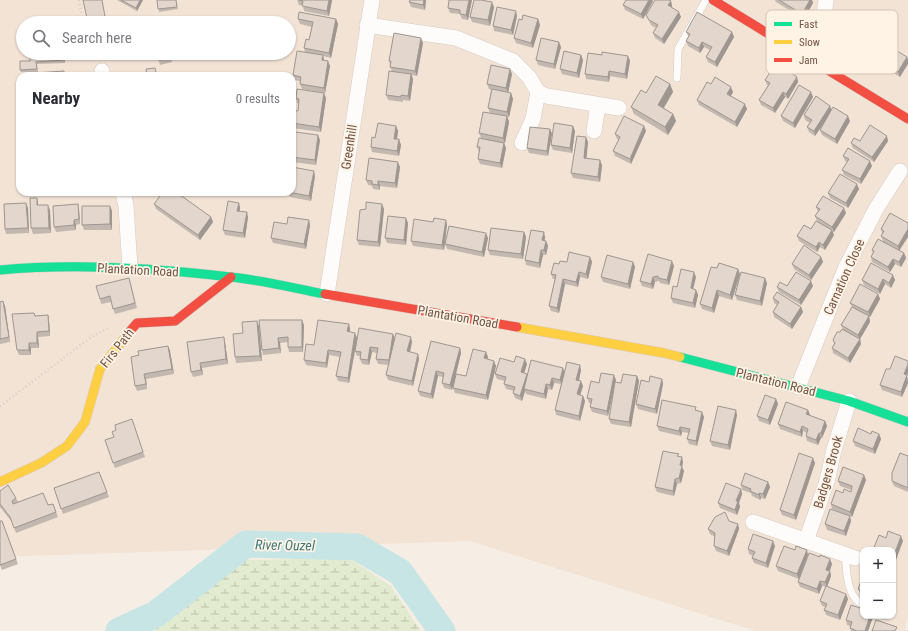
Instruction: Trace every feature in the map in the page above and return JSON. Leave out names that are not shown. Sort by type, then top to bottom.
[{"type":"street","name":"Greenhill","points":[[327,294],[372,0]]},
{"type":"street","points":[[825,10],[826,0]]},
{"type":"street","points":[[719,2],[766,31]]},
{"type":"street","points":[[367,25],[456,38],[513,61],[529,77],[538,92],[547,96],[619,108]]},
{"type":"street","points":[[834,74],[908,119]]},
{"type":"street","points":[[522,143],[533,119],[538,92]]},
{"type":"street","points":[[594,130],[598,105]]},
{"type":"street","name":"Carnation Close","points":[[798,387],[846,267],[876,209],[900,171]]},
{"type":"street","points":[[124,196],[126,206],[130,268]]},
{"type":"street","name":"Plantation Road","points":[[0,270],[34,267],[130,268],[231,277],[664,353],[849,401],[908,422]]},
{"type":"street","name":"Firs Path","points":[[0,482],[41,463],[67,446],[85,422],[100,369],[137,323],[174,321],[231,277]]},
{"type":"street","name":"Badgers Brook","points":[[806,541],[827,481],[834,450],[849,401]]},
{"type":"street","points":[[753,522],[850,556]]},
{"type":"lane","points":[[677,78],[678,49],[706,0]]},
{"type":"lane","points":[[850,556],[850,588],[857,602],[860,603]]},
{"type":"path","points":[[79,0],[82,16]]},
{"type":"path","points":[[0,406],[90,338],[122,320],[137,323]]},
{"type":"shaded area","points":[[0,0],[908,0],[908,616],[905,631],[755,631],[470,541],[0,557]]},
{"type":"green space","points":[[349,558],[391,586],[421,631],[136,631],[157,621],[246,560]]},
{"type":"building","points":[[83,0],[102,0],[105,16],[86,16]]},
{"type":"building","points":[[121,0],[140,0],[136,8]]},
{"type":"building","points":[[157,0],[176,0],[177,7],[158,9]]},
{"type":"building","points":[[299,0],[329,0],[327,11],[302,6],[303,1]]},
{"type":"building","points":[[410,0],[424,0],[423,5],[409,2]]},
{"type":"building","points":[[449,0],[469,0],[466,15],[460,14],[460,10],[448,8]]},
{"type":"building","points":[[474,0],[492,2],[488,20],[470,17]]},
{"type":"building","points":[[626,0],[649,0],[641,14],[623,5]]},
{"type":"building","points":[[655,0],[671,1],[668,5],[679,12],[662,39],[653,33],[658,25],[649,20],[646,15]]},
{"type":"building","points":[[779,0],[810,0],[804,10],[795,10]]},
{"type":"building","points":[[497,7],[516,11],[511,30],[493,26]]},
{"type":"building","points":[[299,12],[336,19],[329,53],[304,48],[306,39],[309,40],[313,22],[298,19]]},
{"type":"building","points":[[697,12],[732,32],[715,62],[706,57],[712,47],[702,42],[699,48],[686,41],[690,34],[686,32]]},
{"type":"building","points":[[523,15],[538,19],[531,43],[514,38],[519,19],[522,20]]},
{"type":"building","points":[[394,33],[421,38],[415,71],[390,67],[391,61],[389,61]]},
{"type":"building","points":[[541,38],[559,42],[554,64],[536,60]]},
{"type":"building","points":[[297,51],[323,55],[322,60],[328,61],[324,88],[300,84],[301,77],[296,76],[296,72],[294,72]]},
{"type":"building","points":[[564,51],[581,55],[577,73],[560,69]]},
{"type":"building","points":[[602,52],[628,56],[625,74],[609,71],[608,77],[585,74],[588,53],[602,55]]},
{"type":"building","points":[[898,52],[907,57],[898,72]]},
{"type":"building","points":[[64,60],[36,62],[37,69],[20,70],[20,61]]},
{"type":"building","points":[[491,65],[510,69],[506,88],[487,84]]},
{"type":"building","points":[[155,68],[156,72],[146,72],[146,69]]},
{"type":"building","points":[[389,71],[411,74],[408,96],[401,95],[401,97],[386,95]]},
{"type":"building","points":[[769,74],[792,74],[797,77],[786,94],[783,92],[773,108],[759,100],[770,83],[765,80]]},
{"type":"building","points":[[656,76],[670,84],[658,105],[673,114],[665,127],[631,107],[641,90],[646,93]]},
{"type":"building","points":[[715,77],[731,87],[727,94],[745,104],[735,122],[697,100],[707,82],[711,84]]},
{"type":"building","points":[[799,85],[811,92],[793,123],[781,116]]},
{"type":"building","points":[[297,89],[324,93],[319,127],[296,124],[296,111],[298,111],[299,99],[296,98]]},
{"type":"building","points":[[492,89],[511,93],[507,112],[488,108]]},
{"type":"building","points":[[816,96],[830,106],[814,131],[807,127],[812,120],[804,115]]},
{"type":"building","points":[[833,107],[848,116],[835,139],[820,130]]},
{"type":"building","points":[[483,112],[507,116],[503,138],[479,133]]},
{"type":"building","points":[[624,116],[644,126],[630,159],[613,151],[620,137],[615,134]]},
{"type":"building","points":[[378,123],[396,126],[394,139],[399,139],[397,151],[371,147],[372,137],[375,138]]},
{"type":"building","points":[[554,123],[573,126],[570,148],[551,145]]},
{"type":"building","points":[[870,125],[887,136],[872,157],[851,143],[854,138],[860,141]]},
{"type":"building","points":[[530,127],[550,129],[547,151],[527,148]]},
{"type":"building","points":[[296,132],[318,135],[315,160],[296,158]]},
{"type":"building","points":[[577,136],[586,137],[584,158],[600,160],[598,177],[571,173]]},
{"type":"building","points":[[479,138],[504,143],[500,163],[478,159],[480,147],[477,147]]},
{"type":"building","points":[[848,148],[870,161],[860,179],[842,170],[849,159],[843,156]]},
{"type":"building","points":[[369,158],[398,162],[395,183],[378,181],[378,185],[372,184],[372,181],[366,180]]},
{"type":"building","points":[[296,168],[314,171],[309,196],[296,194]]},
{"type":"building","points":[[840,174],[857,184],[846,203],[828,193]]},
{"type":"building","points":[[160,196],[182,196],[211,217],[198,235],[154,204]]},
{"type":"building","points":[[823,196],[844,208],[832,227],[815,216],[820,209],[816,207]]},
{"type":"building","points":[[30,198],[37,198],[37,205],[48,205],[49,228],[31,228]]},
{"type":"building","points":[[228,201],[239,203],[237,211],[247,212],[243,233],[223,230]]},
{"type":"building","points":[[366,202],[382,204],[378,242],[357,240],[360,210],[366,209]]},
{"type":"building","points":[[26,203],[28,228],[5,229],[4,204]]},
{"type":"building","points":[[78,204],[79,219],[74,220],[74,225],[54,227],[53,206]]},
{"type":"building","points":[[82,206],[110,206],[110,224],[82,225]]},
{"type":"building","points":[[890,213],[908,223],[908,229],[898,246],[881,236],[884,231],[881,229]]},
{"type":"building","points":[[388,216],[406,218],[404,240],[385,238]]},
{"type":"building","points":[[288,217],[309,220],[304,244],[271,238],[274,222],[287,224]]},
{"type":"building","points":[[434,218],[446,220],[442,245],[411,241],[414,219],[433,222]]},
{"type":"building","points":[[816,221],[832,230],[823,245],[819,242],[816,247],[797,236],[804,225],[811,229]]},
{"type":"building","points":[[449,226],[486,233],[482,252],[445,244]]},
{"type":"building","points":[[491,228],[524,232],[521,254],[488,250]]},
{"type":"building","points":[[531,230],[544,232],[542,240],[546,241],[544,250],[541,250],[539,263],[525,260]]},
{"type":"building","points":[[878,239],[904,253],[899,262],[893,259],[888,267],[871,257],[874,251],[872,250]]},
{"type":"building","points":[[804,245],[821,257],[809,275],[792,264]]},
{"type":"building","points":[[569,252],[590,257],[586,274],[579,272],[576,282],[563,279],[557,308],[549,306],[556,275],[551,274],[554,263],[559,264],[560,261],[567,262]]},
{"type":"building","points":[[648,254],[672,261],[667,280],[658,278],[658,276],[653,277],[651,284],[640,281]]},
{"type":"building","points":[[607,255],[633,262],[628,284],[601,277]]},
{"type":"building","points":[[719,263],[738,269],[730,295],[717,290],[712,308],[700,304],[711,267],[717,268]]},
{"type":"building","points":[[871,263],[893,275],[889,283],[883,279],[878,289],[862,280]]},
{"type":"building","points":[[681,269],[694,272],[691,288],[696,290],[693,303],[671,298],[673,286],[677,287]]},
{"type":"building","points":[[741,272],[765,278],[760,301],[735,295]]},
{"type":"building","points":[[796,272],[811,281],[799,300],[777,287],[780,282],[787,286]]},
{"type":"building","points":[[129,278],[135,303],[113,309],[110,296],[100,299],[96,286]]},
{"type":"building","points":[[860,284],[878,294],[868,312],[850,303]]},
{"type":"building","points":[[777,292],[801,307],[790,324],[773,312],[779,302],[773,298]]},
{"type":"building","points":[[3,301],[9,337],[0,339],[0,302]]},
{"type":"building","points":[[852,307],[869,316],[858,335],[841,325]]},
{"type":"building","points":[[34,313],[35,316],[48,315],[49,331],[37,332],[37,343],[29,343],[29,350],[17,350],[12,314]]},
{"type":"building","points":[[259,320],[302,320],[302,347],[288,347],[288,337],[278,338],[279,348],[262,350]]},
{"type":"building","points":[[318,320],[349,324],[347,331],[355,333],[348,378],[336,376],[341,352],[328,350],[326,363],[304,360],[306,344],[314,345]]},
{"type":"building","points":[[257,321],[260,356],[235,357],[233,334],[243,333],[242,322]]},
{"type":"building","points":[[359,328],[393,334],[389,360],[376,359],[378,348],[370,347],[368,360],[360,359],[361,352],[355,351]]},
{"type":"building","points":[[842,329],[860,339],[848,358],[832,348],[835,343],[833,340],[837,332],[840,332]]},
{"type":"building","points":[[396,333],[411,337],[407,351],[418,354],[412,381],[386,375]]},
{"type":"building","points":[[224,337],[226,359],[200,363],[201,370],[191,372],[187,342]]},
{"type":"building","points":[[431,341],[460,348],[450,385],[442,383],[444,373],[436,371],[431,394],[418,391]]},
{"type":"building","points":[[168,346],[172,369],[144,374],[146,384],[135,386],[131,357],[139,355],[138,351]]},
{"type":"building","points":[[473,349],[486,352],[484,358],[494,361],[486,395],[453,388],[456,374],[466,376]]},
{"type":"building","points":[[516,356],[525,359],[521,372],[527,374],[520,396],[513,393],[515,387],[504,384],[506,377],[495,374],[500,358],[514,362]]},
{"type":"building","points":[[895,356],[908,361],[904,374],[907,375],[901,392],[880,385],[886,369],[890,369]]},
{"type":"building","points":[[531,360],[563,368],[560,380],[552,378],[550,385],[546,384],[544,394],[524,389]]},
{"type":"building","points":[[567,362],[580,365],[576,380],[581,381],[577,394],[583,396],[579,416],[555,410]]},
{"type":"building","points":[[601,373],[614,375],[607,411],[590,407],[592,399],[587,398],[591,381],[599,383]]},
{"type":"building","points":[[623,374],[637,376],[629,422],[609,419],[615,382],[621,383]]},
{"type":"building","points":[[650,376],[662,379],[655,409],[636,404],[641,380],[649,382]]},
{"type":"building","points":[[765,395],[776,399],[768,420],[757,416]]},
{"type":"building","points":[[662,400],[696,407],[695,410],[702,412],[696,441],[687,439],[690,429],[680,427],[679,431],[657,426]]},
{"type":"building","points":[[786,402],[808,410],[806,414],[825,421],[821,433],[819,433],[816,440],[806,436],[808,429],[802,426],[800,432],[778,424]]},
{"type":"building","points":[[718,406],[736,410],[728,445],[710,441]]},
{"type":"building","points":[[132,419],[143,452],[113,463],[105,440],[114,437],[112,432],[116,430],[115,425]]},
{"type":"building","points":[[858,428],[871,434],[872,431],[879,434],[873,449],[853,441]]},
{"type":"building","points":[[663,451],[679,454],[677,456],[682,457],[680,465],[682,466],[679,478],[675,479],[673,491],[655,487]]},
{"type":"building","points":[[799,453],[813,458],[794,515],[780,510]]},
{"type":"building","points":[[900,453],[908,456],[908,488],[892,481],[892,473]]},
{"type":"building","points":[[843,467],[864,475],[850,512],[831,504],[836,490],[843,493],[844,489],[851,492],[852,486],[838,481]]},
{"type":"building","points":[[99,472],[107,492],[61,509],[54,488]]},
{"type":"building","points":[[745,473],[768,482],[763,494],[759,493],[759,495],[750,491],[751,489],[741,485]]},
{"type":"building","points":[[726,483],[741,489],[736,501],[738,501],[735,510],[718,503]]},
{"type":"building","points":[[8,485],[16,498],[12,501],[13,504],[43,493],[48,505],[53,504],[56,512],[14,528],[10,517],[0,504],[0,491]]},
{"type":"building","points":[[830,509],[850,516],[844,531],[825,524]]},
{"type":"building","points":[[725,512],[729,521],[738,524],[727,551],[714,546],[715,533],[708,529],[715,517]]},
{"type":"building","points":[[0,521],[2,521],[16,559],[0,565]]},
{"type":"building","points":[[888,531],[901,536],[896,550],[896,547],[874,547],[879,535],[886,538]]},
{"type":"building","points":[[753,534],[773,541],[766,563],[752,558],[755,552],[748,549]]},
{"type":"building","points":[[784,546],[795,550],[796,546],[807,550],[797,574],[776,566]]},
{"type":"building","points":[[809,553],[830,559],[826,570],[830,571],[825,582],[820,581],[817,589],[798,582]]},
{"type":"building","points":[[826,586],[846,594],[838,615],[824,610],[827,604],[820,601]]},
{"type":"building","points":[[851,605],[860,608],[860,619],[869,619],[865,631],[857,631],[850,628],[852,622],[846,620]]},
{"type":"building","points":[[876,620],[897,627],[895,631],[872,631]]},
{"type":"waterway","name":"River Ouzel","points":[[119,631],[156,614],[246,544],[357,547],[400,572],[442,631]]},
{"type":"traffic: fast","points":[[0,270],[57,267],[144,269],[242,278],[325,294]]},
{"type":"traffic: fast","points":[[680,357],[849,401],[908,422]]},
{"type":"traffic: slow","points":[[517,327],[680,357]]},
{"type":"traffic: slow","points":[[0,482],[41,463],[67,446],[85,422],[100,369],[131,330]]},
{"type":"traffic: jam","points":[[713,0],[766,32]]},
{"type":"traffic: jam","points":[[834,74],[908,119]]},
{"type":"traffic: jam","points":[[131,330],[137,323],[175,321],[231,277]]},
{"type":"traffic: jam","points":[[325,294],[517,327]]}]
